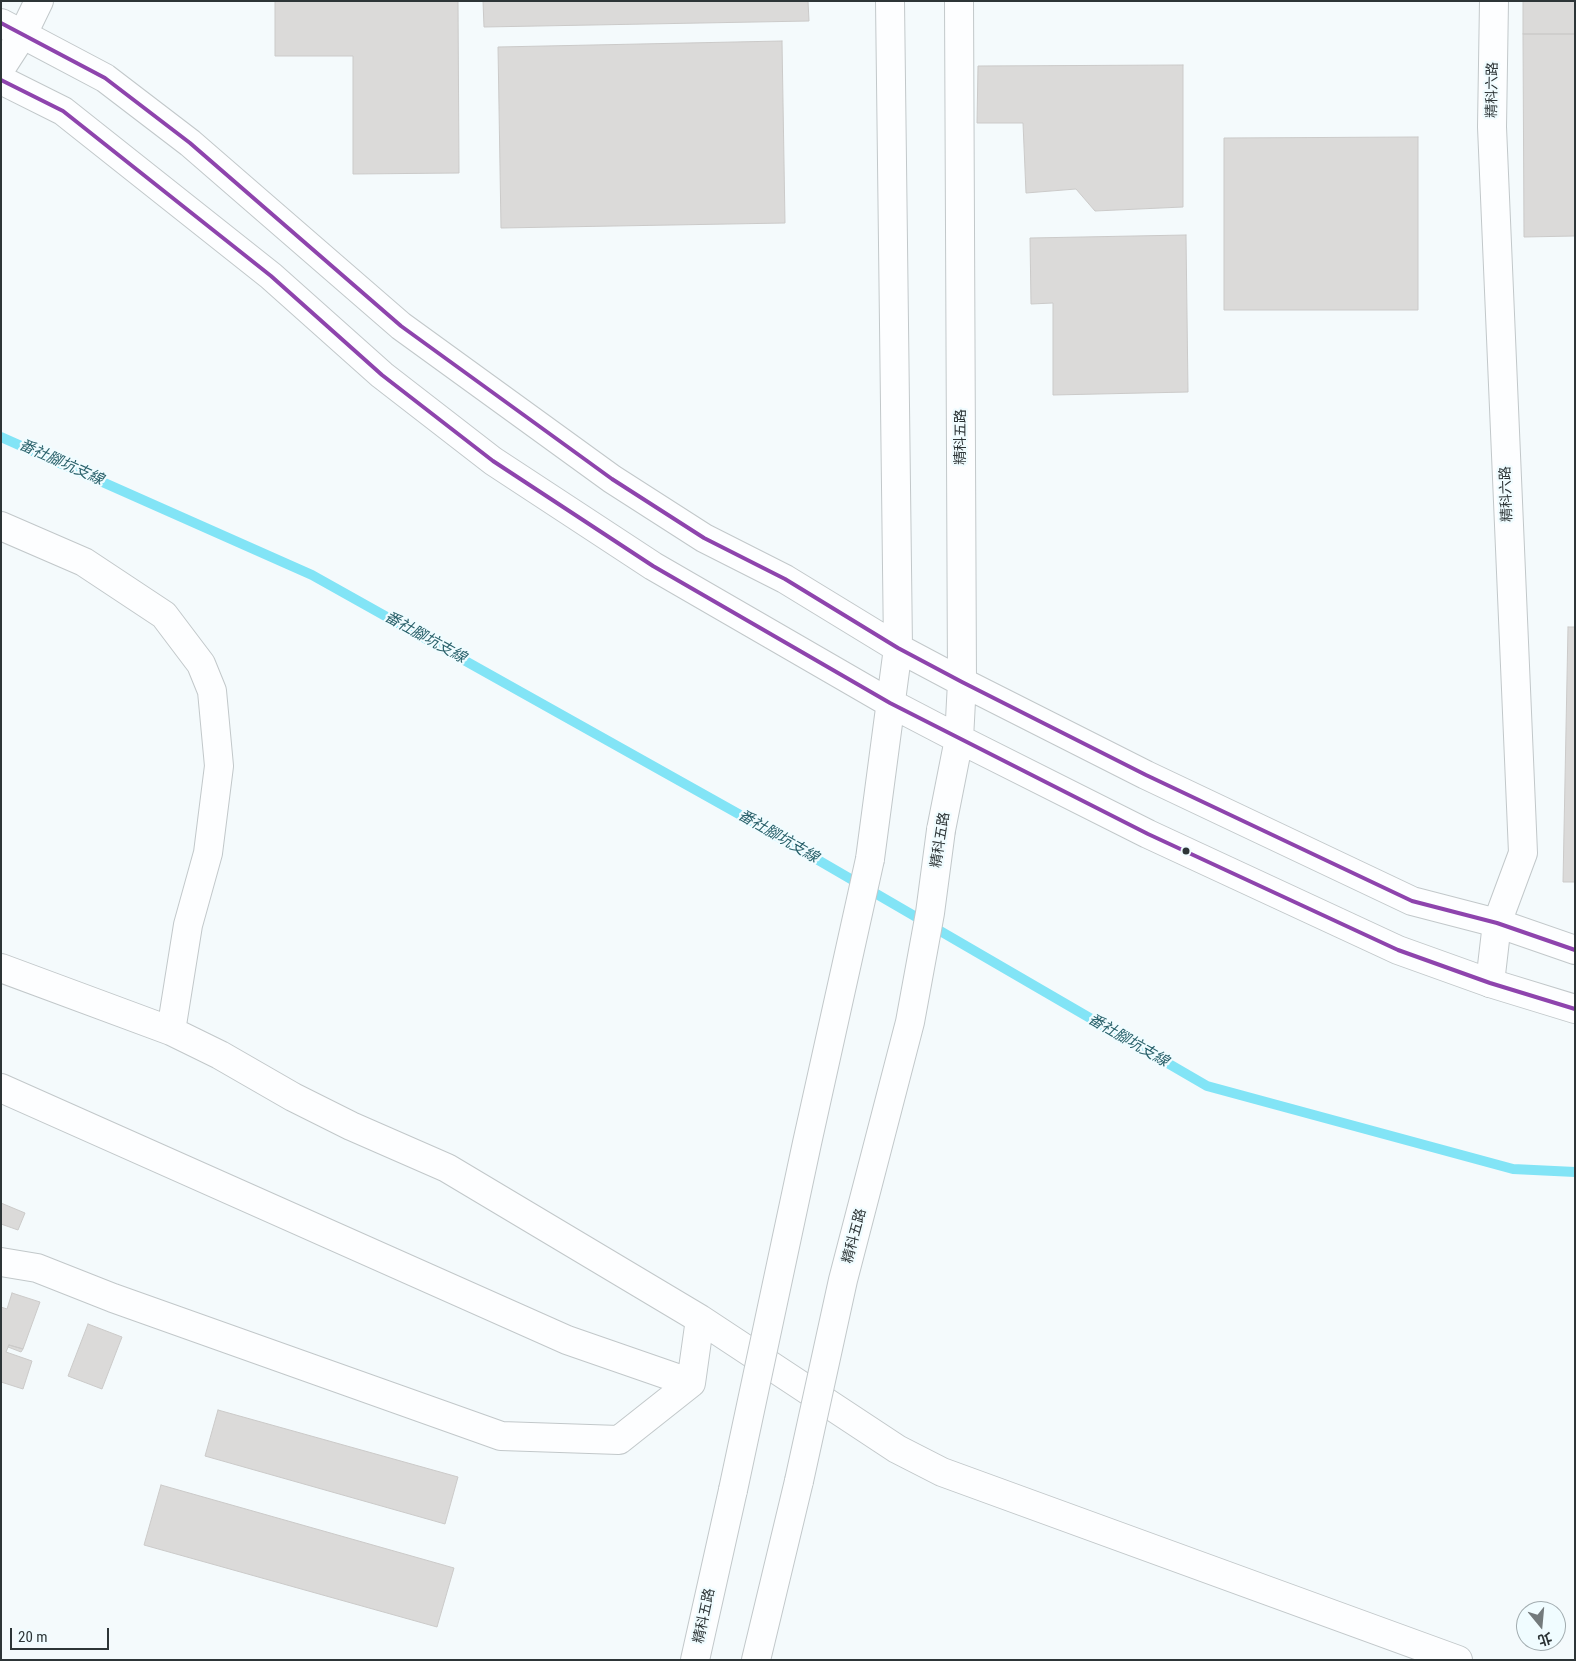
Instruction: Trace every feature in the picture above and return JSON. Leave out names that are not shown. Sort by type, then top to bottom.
[{"type":"street","points":[[1,68],[12,28],[39,1]]},
{"type":"street","name":"精科五路","points":[[695,1660],[870,859],[898,648],[890,1]]},
{"type":"street","name":"精科五路","points":[[756,1660],[799,1481],[843,1280],[910,1022],[930,913],[941,830],[959,739],[962,682],[959,1]]},
{"type":"street","name":"精科六路","points":[[1490,983],[1497,923],[1523,853],[1492,127],[1494,1]]},
{"type":"street","points":[[12,28],[105,78],[190,143],[401,326],[612,479],[704,538],[785,579],[898,648],[962,682],[1146,775],[1412,901],[1497,923],[1575,950]]},
{"type":"street","points":[[1,80],[63,111],[271,276],[382,375],[493,460],[653,566],[890,703],[1148,834],[1398,950],[1490,983],[1575,1009]]},
{"type":"street","points":[[1,526],[84,562],[164,615],[200,664],[212,692],[219,766],[218,775],[208,852],[188,925],[171,1031]]},
{"type":"street","points":[[1,968],[171,1031],[351,1126],[447,1168],[700,1319],[897,1449],[942,1472],[1458,1660]]},
{"type":"street","points":[[1,1088],[567,1340],[691,1383]]},
{"type":"street","points":[[1,1262],[37,1268],[113,1298],[501,1436],[619,1440],[691,1383],[700,1319]]},
{"type":"building","points":[[275,1],[458,1],[459,173],[353,174],[353,56],[275,56]]},
{"type":"building","points":[[483,1],[808,1],[809,21],[484,27]]},
{"type":"building","points":[[1523,1],[1575,1],[1575,34],[1523,34]]},
{"type":"building","points":[[1523,34],[1575,34],[1575,236],[1524,237]]},
{"type":"building","points":[[782,41],[785,223],[501,228],[498,47]]},
{"type":"building","points":[[1183,65],[1183,207],[1095,211],[1076,189],[1026,193],[1023,123],[977,123],[978,66]]},
{"type":"building","points":[[1418,137],[1418,310],[1224,310],[1224,138]]},
{"type":"building","points":[[1186,235],[1188,392],[1053,395],[1053,303],[1031,304],[1030,238]]},
{"type":"building","points":[[1568,627],[1575,627],[1575,882],[1563,882]]},
{"type":"building","points":[[1,1203],[25,1213],[18,1230],[1,1224]]},
{"type":"building","points":[[12,1293],[40,1302],[23,1349],[9,1345],[6,1352],[32,1361],[23,1389],[1,1382],[1,1307],[7,1309]]},
{"type":"building","points":[[88,1324],[122,1337],[102,1389],[68,1376]]},
{"type":"building","points":[[9,1345],[23,1349],[21,1352],[8,1347]]},
{"type":"building","points":[[218,1410],[458,1477],[445,1524],[205,1456]]},
{"type":"building","points":[[161,1485],[454,1568],[437,1627],[144,1545]]},
{"type":"waterway","name":"番社腳坑支線","points":[[1,437],[312,575],[744,817],[1207,1086],[1513,1169],[1575,1172]]},
{"type":"transit line","points":[[1,23],[105,78],[190,143],[401,326],[612,479],[704,538],[785,579],[898,648],[962,682],[1146,775],[1412,901],[1497,923],[1575,950]]},
{"type":"transit line","points":[[1,80],[63,111],[271,276],[382,375],[493,461],[653,566],[890,703],[1148,834],[1398,950],[1490,983],[1575,1009]]}]
